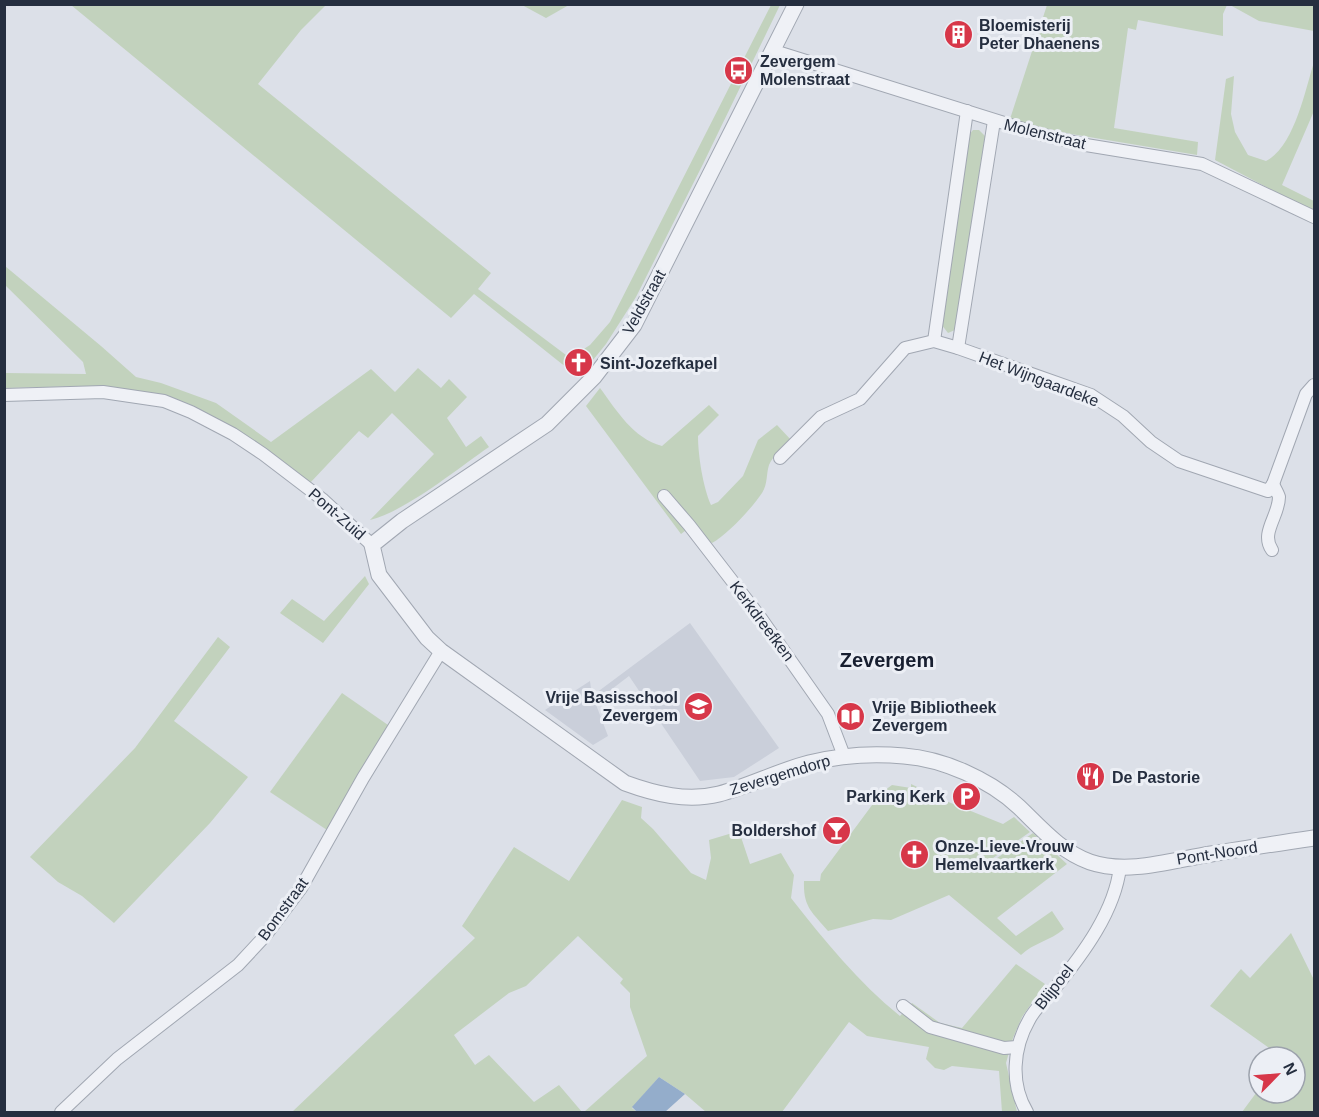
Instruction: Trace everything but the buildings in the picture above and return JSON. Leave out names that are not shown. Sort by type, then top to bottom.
[{"type":"street","name":"Veldstraat","points":[[372,545],[402,521],[547,424],[594,377],[634,325],[796,4]]},
{"type":"street","name":"Molenstraat","points":[[774,51],[994,121],[1086,145],[1203,164],[1314,218]]},
{"type":"street","points":[[780,458],[821,417],[860,399],[905,348],[934,341],[966,111]]},
{"type":"street","name":"Het Wijngaardeke","points":[[958,348],[994,121]]},
{"type":"street","name":"Het Wijngaardeke","points":[[934,341],[1091,395],[1123,416],[1151,442],[1179,460],[1268,491],[1273,484]]},
{"type":"street","points":[[1272,550],[1268,537],[1279,497],[1273,484],[1306,394],[1314,385]]},
{"type":"street","name":"Pont-Zuid","points":[[4,395],[103,392],[164,401],[233,435],[263,454],[322,499],[372,545],[379,575],[421,631],[441,651],[626,783]]},
{"type":"street","name":"Kerkdreefken","points":[[664,496],[760,617],[828,714],[844,756]]},
{"type":"street","name":"Bomstraat","points":[[62,1113],[117,1059],[238,965],[265,936],[301,888],[363,778],[441,651]]},
{"type":"street","name":"Zevergemdorp","points":[[626,783],[649,792],[670,796],[717,794],[809,763],[869,754],[907,756],[939,763],[996,789],[1008,797],[1064,849],[1098,864],[1120,867]]},
{"type":"street","name":"Pont-Noord","points":[[1120,867],[1314,837]]},
{"type":"street","name":"Blijpoel","points":[[1027,1113],[1020,1101],[1015,1067],[1017,1047],[1029,1018],[1065,975],[1106,915],[1117,891],[1120,867]]},
{"type":"street","points":[[903,1006],[930,1027],[1004,1048],[1017,1047]]},
{"type":"shaded area","name":"Vrije Basisschool Zevergem","points":[[690,623],[779,748],[734,777],[700,781],[629,676],[595,702],[608,736],[593,745],[545,710],[590,681],[592,696]]},
{"type":"green space","points":[[71,5],[326,5],[301,30],[258,84],[491,273],[478,289],[570,358],[590,345],[610,322],[771,5],[780,5],[636,297],[606,344],[584,371],[576,373],[474,294],[451,318]]},
{"type":"green space","points":[[522,5],[569,5],[546,18]]},
{"type":"green space","points":[[1047,5],[1227,5],[1223,14],[1223,36],[1138,20],[1136,30],[1128,28],[1114,128],[1198,142],[1197,155],[1041,129],[1010,119]]},
{"type":"green space","points":[[1230,5],[1314,5],[1314,31],[1259,21]]},
{"type":"green space","points":[[1314,62],[1314,111],[1282,185],[1314,201],[1314,212],[1215,160],[1226,79],[1234,76],[1231,114],[1235,132],[1248,155],[1266,161],[1276,154],[1291,131]]},
{"type":"green space","points":[[973,130],[979,130],[985,136],[955,330],[948,333],[941,324],[969,135]]},
{"type":"green space","points":[[5,266],[136,377],[161,383],[216,403],[271,442],[371,369],[395,392],[418,368],[441,388],[449,379],[467,397],[447,418],[466,447],[481,436],[489,447],[415,499],[370,520],[434,454],[392,413],[368,438],[359,431],[310,483],[164,396],[116,388],[86,386],[5,388],[5,373],[86,374],[83,362],[5,285]]},
{"type":"green space","points":[[600,388],[634,430],[642,437],[662,446],[709,405],[719,415],[698,436],[702,471],[711,505],[718,502],[743,476],[758,440],[777,425],[792,441],[771,461],[765,486],[758,499],[732,528],[712,543],[705,539],[694,524],[681,534],[586,406]]},
{"type":"green space","points":[[365,576],[369,584],[323,643],[280,613],[292,599],[324,621]]},
{"type":"green space","points":[[218,637],[230,647],[174,721],[248,777],[210,823],[114,923],[82,896],[58,882],[30,857],[135,748]]},
{"type":"green space","points":[[342,693],[388,725],[327,830],[270,792]]},
{"type":"green space","points":[[911,784],[1003,824],[1014,817],[1030,832],[986,863],[987,865],[1033,833],[1067,864],[997,918],[1016,936],[1052,911],[1064,929],[1021,955],[949,895],[891,920],[873,919],[828,931],[813,914],[807,903],[804,881],[820,881],[821,874],[881,793],[892,785],[911,788]]},
{"type":"green space","points":[[622,800],[642,807],[641,818],[691,873],[706,880],[711,858],[709,840],[739,831],[750,864],[781,853],[794,875],[791,898],[856,975],[900,1016],[912,1003],[940,1023],[962,1028],[1016,964],[1045,984],[1022,1017],[1006,1063],[1017,1112],[1002,1112],[999,1071],[952,1066],[944,1070],[935,1068],[926,1059],[929,1047],[867,1036],[849,1022],[782,1112],[706,1112],[685,1094],[659,1077],[632,1108],[637,1112],[584,1112],[647,1056],[630,1007],[630,993],[620,983],[623,979],[578,936],[526,986],[509,993],[454,1035],[475,1065],[489,1055],[534,1102],[559,1085],[582,1112],[292,1112],[475,938],[462,926],[514,847],[569,881]]},
{"type":"green space","points":[[1291,933],[1314,980],[1314,1112],[1242,1112],[1247,1105],[1307,1105],[1307,1045],[1265,1045],[1210,1006],[1241,969],[1250,978]]},
{"type":"water","points":[[659,1077],[685,1094],[665,1112],[637,1112],[632,1107]]},
{"type":"place","name":"Bloemisterij Peter Dhaenens","points":[[958,34]]},
{"type":"place","name":"Zevergem Molenstraat","points":[[739,70]]},
{"type":"place","name":"Sint-Jozefkapel","points":[[579,363]]},
{"type":"place","name":"Vrije Basisschool Zevergem","points":[[699,706]]},
{"type":"place","name":"Vrije Bibliotheek Zevergem","points":[[851,716]]},
{"type":"place","name":"De Pastorie","points":[[1091,777]]},
{"type":"place","name":"Parking Kerk","points":[[966,796]]},
{"type":"place","name":"Boldershof","points":[[837,830]]},
{"type":"place","name":"Onze-Lieve-Vrouw Hemelvaartkerk","points":[[914,855]]},
{"type":"district","name":"Zevergem","points":[[887,660]]}]
